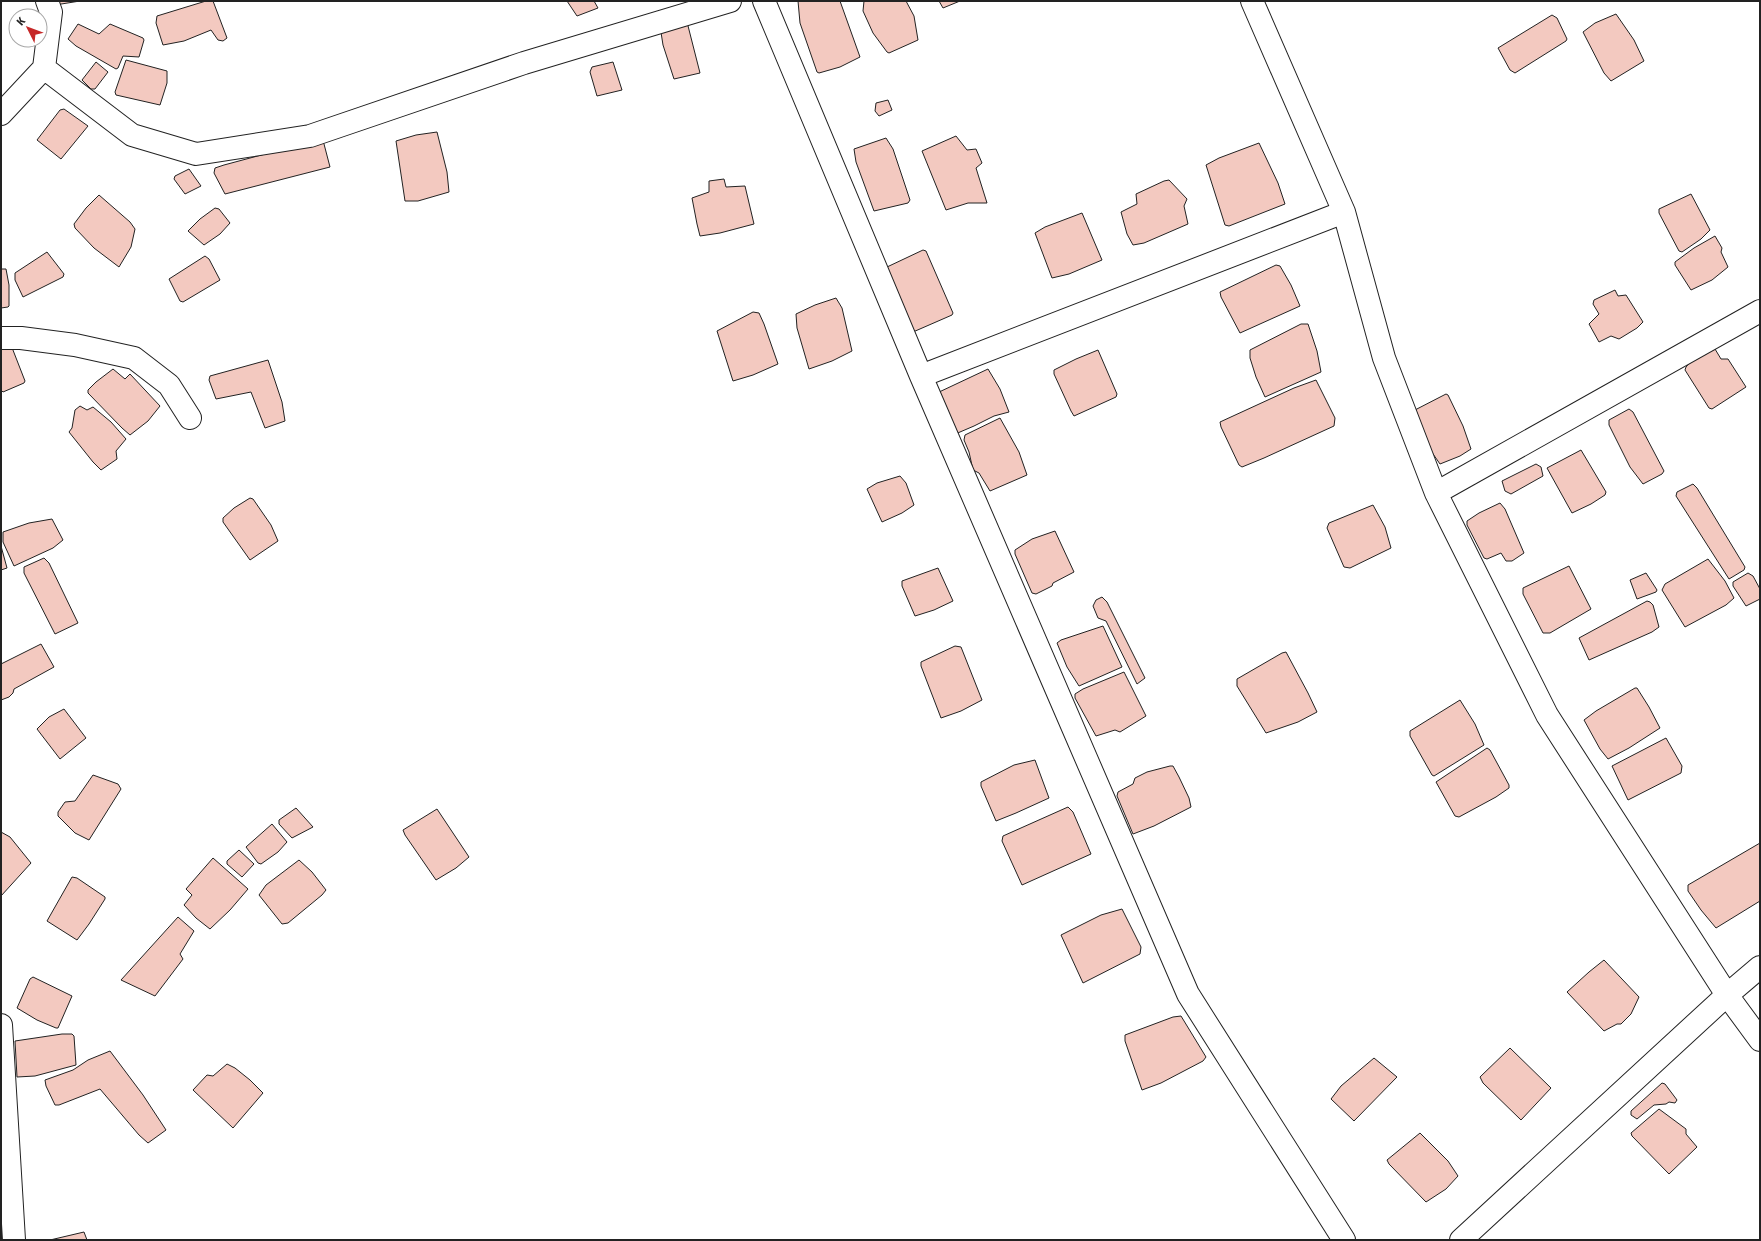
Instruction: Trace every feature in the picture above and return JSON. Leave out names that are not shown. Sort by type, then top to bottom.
[{"type":"street","points":[[1,114],[44,68],[51,12],[48,1]]},
{"type":"street","points":[[44,68],[132,135],[196,154],[310,136],[524,63],[730,1]]},
{"type":"street","points":[[764,1],[921,376],[1188,994],[1344,1240]]},
{"type":"street","points":[[1252,1],[1344,212],[1384,358],[1436,493],[1547,715],[1727,995],[1760,1040]]},
{"type":"street","points":[[921,376],[1344,212]]},
{"type":"street","points":[[1436,493],[1759,313]]},
{"type":"street","points":[[1,338],[21,338],[75,345],[134,358],[168,385],[190,418]]},
{"type":"street","points":[[1461,1240],[1727,995],[1760,967]]},
{"type":"street","points":[[1,1025],[14,1240]]},
{"type":"building","points":[[55,1],[80,1],[55,5]]},
{"type":"building","points":[[206,1],[213,1],[227,38],[223,41],[218,40],[211,30],[184,41],[163,45],[156,23],[157,16]]},
{"type":"building","points":[[567,1],[594,1],[598,8],[577,16]]},
{"type":"building","points":[[798,1],[840,1],[860,57],[840,67],[819,73],[817,72],[800,23]]},
{"type":"building","points":[[864,1],[906,1],[914,16],[918,40],[889,53],[887,52],[873,33],[863,11]]},
{"type":"building","points":[[939,1],[960,1],[943,8]]},
{"type":"building","points":[[1616,14],[1634,40],[1644,61],[1611,81],[1604,73],[1583,32],[1595,23]]},
{"type":"building","points":[[1552,15],[1557,18],[1567,39],[1566,41],[1515,73],[1510,70],[1498,48]]},
{"type":"building","points":[[686,18],[700,73],[674,79],[663,45],[660,26]]},
{"type":"building","points":[[78,24],[99,34],[110,24],[143,38],[144,40],[139,57],[123,56],[118,68],[116,69],[76,46],[68,39]]},
{"type":"building","points":[[126,60],[167,71],[167,83],[160,105],[116,95],[115,92]]},
{"type":"building","points":[[96,62],[108,72],[95,89],[91,89],[82,80]]},
{"type":"building","points":[[613,62],[622,90],[597,96],[590,72],[592,67]]},
{"type":"building","points":[[888,100],[892,110],[879,116],[875,111],[876,103]]},
{"type":"building","points":[[64,109],[88,126],[61,159],[37,140],[60,110]]},
{"type":"building","points":[[437,132],[447,172],[449,192],[418,201],[405,201],[396,141],[416,135]]},
{"type":"building","points":[[956,136],[967,150],[976,149],[982,163],[976,168],[987,203],[968,203],[946,210],[922,151]]},
{"type":"building","points":[[886,138],[893,149],[910,200],[908,203],[874,211],[856,162],[854,149]]},
{"type":"building","points":[[321,139],[324,144],[330,167],[225,194],[214,173],[215,168],[224,165]]},
{"type":"building","points":[[1259,143],[1278,183],[1285,204],[1229,226],[1225,225],[1206,165],[1219,158]]},
{"type":"building","points":[[189,169],[201,186],[185,194],[174,179],[175,176]]},
{"type":"building","points":[[724,179],[726,187],[745,186],[754,224],[720,233],[700,236],[692,198],[709,192],[709,181]]},
{"type":"building","points":[[1169,180],[1187,199],[1184,206],[1188,224],[1144,243],[1133,245],[1127,234],[1121,212],[1137,204],[1136,194]]},
{"type":"building","points":[[1691,194],[1710,230],[1701,239],[1682,252],[1679,251],[1659,213],[1659,209]]},
{"type":"building","points":[[99,195],[130,222],[135,229],[131,247],[119,267],[94,248],[75,228],[74,224],[86,208]]},
{"type":"building","points":[[215,208],[219,209],[230,223],[220,234],[204,245],[188,231],[200,219]]},
{"type":"building","points":[[1082,213],[1102,260],[1069,274],[1052,278],[1035,233],[1045,227]]},
{"type":"building","points":[[1715,236],[1722,248],[1721,252],[1728,267],[1712,280],[1691,290],[1675,265],[1675,262],[1694,248]]},
{"type":"building","points":[[923,250],[926,251],[953,313],[952,315],[913,332],[887,267]]},
{"type":"building","points":[[47,252],[64,274],[63,277],[23,297],[15,280],[15,273]]},
{"type":"building","points":[[205,256],[209,259],[220,280],[183,302],[180,301],[169,279]]},
{"type":"building","points":[[1276,265],[1280,266],[1291,285],[1300,306],[1240,333],[1221,297],[1220,292]]},
{"type":"building","points":[[1,269],[6,269],[9,285],[9,306],[1,308]]},
{"type":"building","points":[[1615,290],[1618,296],[1626,295],[1643,322],[1637,328],[1619,339],[1611,336],[1599,342],[1589,324],[1599,314],[1593,304],[1594,300]]},
{"type":"building","points":[[836,298],[842,308],[852,351],[832,361],[809,369],[797,328],[796,314],[815,305]]},
{"type":"building","points":[[753,312],[759,313],[778,364],[753,375],[733,381],[717,331]]},
{"type":"building","points":[[1301,324],[1308,324],[1317,351],[1321,372],[1265,397],[1256,377],[1250,358],[1250,350]]},
{"type":"building","points":[[11,345],[25,381],[24,383],[3,392],[1,390],[1,346]]},
{"type":"building","points":[[1715,349],[1721,359],[1728,359],[1746,387],[1712,409],[1709,408],[1685,370],[1693,359]]},
{"type":"building","points":[[1098,350],[1117,394],[1116,397],[1074,416],[1054,374],[1054,370]]},
{"type":"building","points":[[268,360],[282,402],[285,421],[265,428],[251,392],[216,399],[209,380],[210,376]]},
{"type":"building","points":[[113,369],[125,379],[130,374],[160,406],[148,421],[130,435],[88,393],[88,390],[96,382]]},
{"type":"building","points":[[988,369],[1000,389],[1009,412],[994,416],[953,435],[937,393]]},
{"type":"building","points":[[1316,380],[1335,418],[1334,426],[1264,458],[1242,467],[1239,465],[1220,422],[1294,388]]},
{"type":"building","points":[[1446,394],[1448,395],[1463,426],[1471,449],[1460,456],[1440,464],[1424,441],[1413,411]]},
{"type":"building","points":[[80,406],[87,410],[93,407],[111,422],[126,439],[116,451],[117,459],[101,470],[69,432],[72,428],[75,410]]},
{"type":"building","points":[[1629,409],[1633,412],[1664,471],[1662,474],[1643,484],[1630,467],[1609,425],[1609,420]]},
{"type":"building","points":[[1000,418],[1019,452],[1027,475],[990,491],[979,473],[973,470],[969,452],[964,440],[965,435]]},
{"type":"building","points":[[1581,450],[1606,492],[1605,495],[1591,504],[1572,513],[1547,468]]},
{"type":"building","points":[[1536,464],[1541,467],[1543,476],[1511,494],[1505,491],[1502,481]]},
{"type":"building","points":[[900,476],[906,483],[914,505],[902,513],[882,522],[867,489],[877,483]]},
{"type":"building","points":[[1693,484],[1697,488],[1745,567],[1744,570],[1729,579],[1676,496],[1677,492]]},
{"type":"building","points":[[250,498],[253,499],[271,525],[278,541],[250,560],[223,522],[223,518],[234,508]]},
{"type":"building","points":[[1500,503],[1505,509],[1524,553],[1512,561],[1506,561],[1501,553],[1487,559],[1484,558],[1467,525],[1467,521],[1479,513]]},
{"type":"building","points":[[1373,505],[1385,527],[1391,548],[1350,568],[1344,567],[1327,528],[1329,523]]},
{"type":"building","points":[[52,519],[63,540],[53,548],[14,566],[3,542],[3,532],[29,523]]},
{"type":"building","points":[[1055,531],[1074,572],[1036,594],[1032,593],[1015,554],[1015,550],[1032,539]]},
{"type":"building","points":[[1,546],[7,568],[1,570]]},
{"type":"building","points":[[44,558],[49,563],[78,623],[55,634],[24,573],[24,567]]},
{"type":"building","points":[[1708,559],[1725,581],[1734,598],[1726,605],[1685,627],[1662,590],[1665,584]]},
{"type":"building","points":[[1569,566],[1591,609],[1550,633],[1543,633],[1523,594],[1523,588]]},
{"type":"building","points":[[938,568],[953,601],[934,610],[915,616],[902,586],[902,581]]},
{"type":"building","points":[[1646,573],[1657,590],[1656,592],[1637,599],[1630,580]]},
{"type":"building","points":[[1748,573],[1753,576],[1760,589],[1760,599],[1746,606],[1733,586],[1733,582]]},
{"type":"building","points":[[1102,597],[1107,602],[1145,678],[1137,684],[1106,621],[1098,618],[1093,606],[1096,600]]},
{"type":"building","points":[[1647,601],[1653,605],[1659,627],[1652,632],[1589,660],[1579,638]]},
{"type":"building","points":[[1103,626],[1122,667],[1079,686],[1067,667],[1057,643],[1061,640]]},
{"type":"building","points":[[41,644],[54,667],[14,689],[13,693],[9,697],[1,700],[1,664]]},
{"type":"building","points":[[955,646],[961,647],[982,700],[961,711],[941,718],[921,666],[921,662]]},
{"type":"building","points":[[1286,652],[1317,712],[1298,722],[1266,733],[1237,686],[1237,679]]},
{"type":"building","points":[[1124,672],[1146,716],[1120,732],[1115,730],[1096,736],[1075,698],[1075,694],[1083,689]]},
{"type":"building","points":[[1637,688],[1649,707],[1660,728],[1629,748],[1608,759],[1600,749],[1584,720],[1596,711]]},
{"type":"building","points":[[1460,700],[1475,724],[1484,745],[1434,776],[1432,775],[1410,736],[1410,731]]},
{"type":"building","points":[[64,709],[86,738],[60,759],[37,729],[49,717]]},
{"type":"building","points":[[1666,738],[1682,766],[1681,773],[1628,800],[1612,766]]},
{"type":"building","points":[[1487,748],[1490,750],[1509,785],[1509,788],[1496,797],[1459,817],[1455,816],[1436,782]]},
{"type":"building","points":[[1035,760],[1049,798],[996,821],[981,786],[981,782],[1014,765]]},
{"type":"building","points":[[1173,766],[1179,777],[1189,798],[1191,807],[1154,826],[1133,834],[1117,796],[1118,792],[1133,784],[1135,778],[1147,772]]},
{"type":"building","points":[[93,775],[118,784],[121,789],[89,840],[75,833],[58,816],[58,812],[65,802],[75,801]]},
{"type":"building","points":[[1068,807],[1073,812],[1091,854],[1022,885],[1002,841],[1003,836]]},
{"type":"building","points":[[296,808],[313,827],[292,838],[279,824],[279,820]]},
{"type":"building","points":[[437,809],[469,857],[456,868],[436,880],[403,830]]},
{"type":"building","points":[[272,824],[287,842],[278,852],[261,864],[258,863],[246,847]]},
{"type":"building","points":[[1,832],[10,837],[31,863],[1,896]]},
{"type":"building","points":[[1760,843],[1760,901],[1716,928],[1688,891],[1688,885]]},
{"type":"building","points":[[239,850],[254,864],[242,877],[227,864],[227,861]]},
{"type":"building","points":[[213,858],[248,889],[230,910],[210,929],[196,918],[184,905],[192,895],[186,889]]},
{"type":"building","points":[[299,860],[312,872],[326,890],[288,923],[282,924],[259,895],[266,885]]},
{"type":"building","points":[[72,877],[77,878],[105,897],[89,924],[77,940],[47,921]]},
{"type":"building","points":[[1122,909],[1141,947],[1140,954],[1083,983],[1061,935],[1101,915]]},
{"type":"building","points":[[178,917],[194,931],[180,954],[183,959],[155,996],[121,980]]},
{"type":"building","points":[[1604,960],[1639,997],[1631,1014],[1621,1024],[1617,1024],[1604,1031],[1567,992]]},
{"type":"building","points":[[33,977],[72,996],[58,1028],[37,1020],[17,1008],[30,979]]},
{"type":"building","points":[[1181,1016],[1206,1057],[1203,1061],[1161,1083],[1142,1090],[1125,1041],[1125,1035],[1173,1017]]},
{"type":"building","points":[[62,1034],[72,1034],[74,1036],[76,1065],[35,1076],[17,1077],[15,1041]]},
{"type":"building","points":[[1510,1048],[1551,1088],[1521,1120],[1483,1083],[1480,1077]]},
{"type":"building","points":[[110,1051],[143,1095],[166,1130],[148,1143],[139,1135],[100,1089],[59,1105],[55,1105],[46,1086],[45,1080],[73,1070],[88,1060]]},
{"type":"building","points":[[1374,1058],[1397,1077],[1354,1121],[1331,1099],[1341,1086]]},
{"type":"building","points":[[227,1064],[235,1068],[250,1080],[263,1093],[233,1128],[193,1090],[207,1075],[213,1076]]},
{"type":"building","points":[[1662,1083],[1665,1084],[1677,1100],[1675,1103],[1669,1102],[1666,1104],[1654,1105],[1637,1119],[1631,1115],[1631,1111]]},
{"type":"building","points":[[1659,1109],[1686,1129],[1686,1134],[1697,1147],[1669,1174],[1632,1136],[1631,1133]]},
{"type":"building","points":[[1420,1133],[1448,1161],[1458,1176],[1446,1189],[1426,1202],[1389,1164],[1387,1160]]},
{"type":"building","points":[[84,1232],[87,1240],[50,1240]]}]
